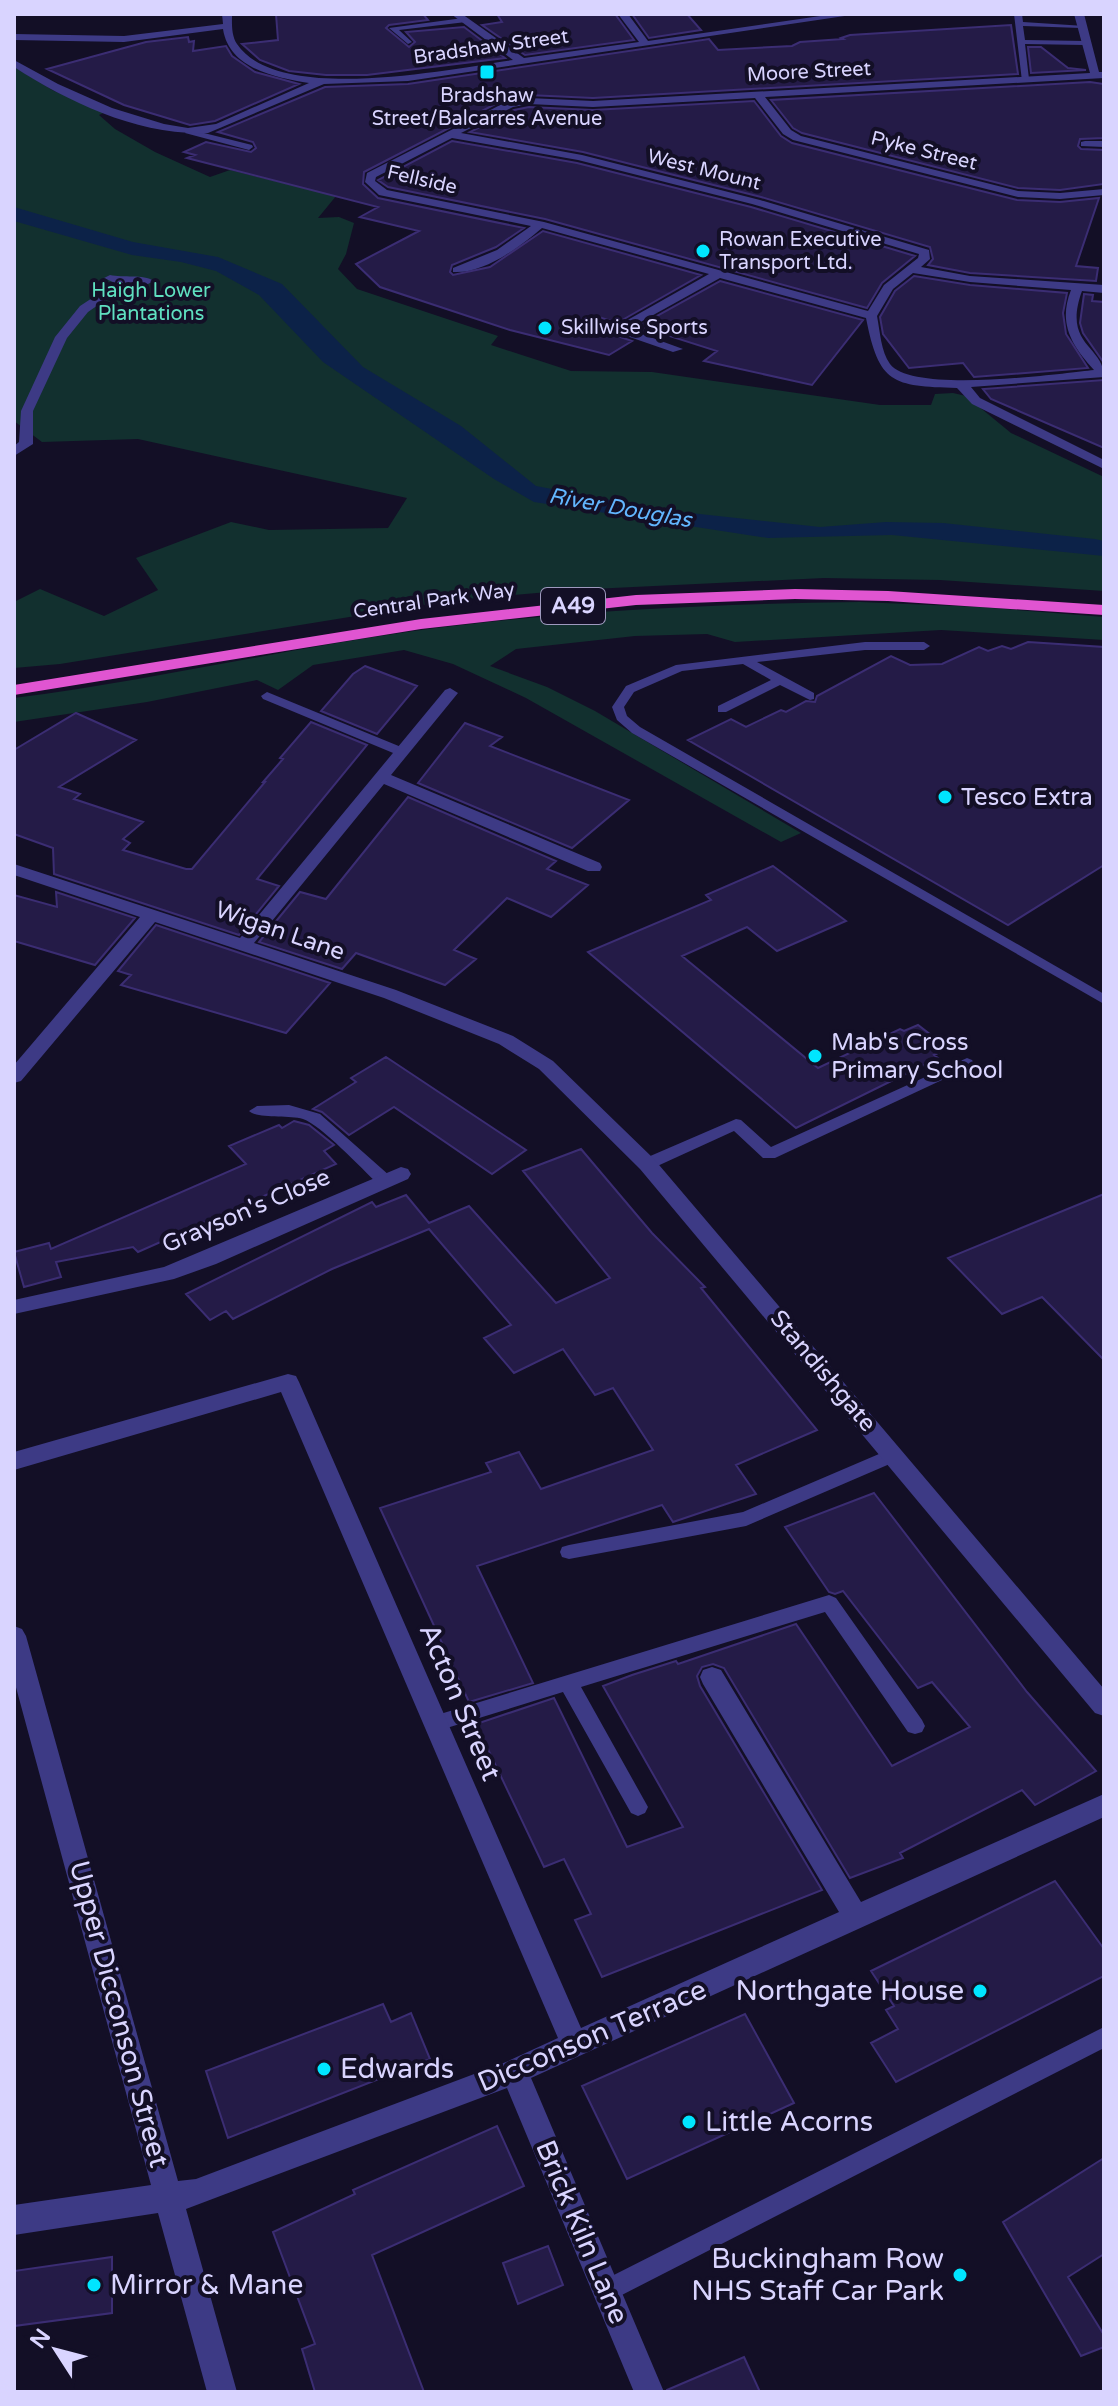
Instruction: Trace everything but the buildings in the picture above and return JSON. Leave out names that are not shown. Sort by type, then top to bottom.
[{"type":"highway","name":"Central Park Way","points":[[14,690],[364,632],[510,612],[636,600],[766,595],[888,596],[1104,610]]},
{"type":"street","points":[[227,14],[230,42],[239,53],[273,71],[324,81]]},
{"type":"street","points":[[623,14],[645,43]]},
{"type":"street","name":"Bradshaw Street","points":[[324,81],[408,78],[853,14]]},
{"type":"street","points":[[1079,14],[1085,43],[1099,75]]},
{"type":"street","points":[[459,17],[521,61]]},
{"type":"street","points":[[14,37],[124,39],[228,26]]},
{"type":"street","points":[[14,63],[59,89],[111,111],[188,131],[217,128],[289,93],[324,81]]},
{"type":"street","name":"Moore Street","points":[[516,103],[593,104],[1099,75]]},
{"type":"street","name":"Pyke Street","points":[[756,93],[787,132],[797,138],[1018,194],[1060,196],[1104,192]]},
{"type":"street","name":"Fellside","points":[[516,103],[448,134],[371,175],[370,182],[383,193],[540,224]]},
{"type":"street","name":"West Mount","points":[[448,134],[578,157],[756,202],[925,252],[924,259],[911,269]]},
{"type":"street","points":[[1085,144],[1104,144]]},
{"type":"street","points":[[457,270],[487,261],[517,245],[540,224],[871,316]]},
{"type":"street","points":[[1104,289],[970,279],[911,269],[888,287],[871,316],[887,369],[903,380],[936,386],[1104,374]]},
{"type":"street","points":[[618,330],[718,274]]},
{"type":"street","points":[[110,278],[124,282],[148,281]]},
{"type":"street","points":[[14,452],[26,444],[27,411],[69,324],[84,309],[124,282]]},
{"type":"street","points":[[1078,287],[1069,305],[1070,328],[1082,351],[1104,374]]},
{"type":"street","points":[[598,324],[677,349]]},
{"type":"street","points":[[961,384],[976,401],[1104,465]]},
{"type":"street","points":[[244,944],[450,693]]},
{"type":"street","points":[[381,777],[594,867]]},
{"type":"street","name":"Wigan Lane","points":[[14,869],[390,994],[526,1051]]},
{"type":"street","points":[[14,1077],[152,914]]},
{"type":"street","name":"Standishgate","points":[[526,1051],[570,1086],[647,1164],[1104,1706]]},
{"type":"street","name":"Grayson's Close","points":[[14,1307],[167,1274],[209,1259],[392,1177]]},
{"type":"street","name":"Acton Street","points":[[14,1461],[288,1382],[575,2045]]},
{"type":"street","name":"Upper Dicconson Street","points":[[14,1636],[222,2392]]},
{"type":"street","points":[[712,1677],[857,1919]]},
{"type":"street","name":"Dicconson Terrace","points":[[14,2220],[196,2193],[514,2072],[1104,1805]]},
{"type":"street","name":"Brick Kiln Lane","points":[[514,2072],[649,2392]]},
{"type":"lane","points":[[1018,14],[1025,79]]},
{"type":"lane","points":[[408,42],[393,28],[459,17]]},
{"type":"lane","points":[[1020,24],[1081,26]]},
{"type":"lane","points":[[1021,42],[1085,43]]},
{"type":"lane","points":[[188,131],[249,147]]},
{"type":"lane","points":[[924,646],[865,646],[680,668],[630,689],[618,707],[621,717],[636,730],[1104,1000]]},
{"type":"lane","points":[[742,659],[810,696]]},
{"type":"lane","points":[[722,709],[780,680]]},
{"type":"lane","points":[[267,696],[402,752]]},
{"type":"lane","points":[[647,1164],[736,1124],[769,1154],[967,1063]]},
{"type":"lane","points":[[257,1111],[289,1110],[315,1118],[392,1177]]},
{"type":"lane","points":[[569,1552],[746,1519],[893,1455]]},
{"type":"lane","points":[[437,1723],[829,1603],[915,1726]]},
{"type":"lane","points":[[568,1683],[638,1807]]},
{"type":"lane","points":[[608,2290],[1104,2037]]},
{"type":"green space","name":"Haigh Lower Plantations","points":[[14,67],[54,91],[105,112],[99,115],[115,129],[155,152],[210,177],[230,170],[327,194],[355,173],[318,218],[339,217],[354,223],[346,254],[338,269],[357,289],[498,336],[491,345],[571,371],[652,372],[880,405],[931,405],[935,394],[966,396],[1011,433],[1104,477],[1104,591],[940,580],[824,578],[571,590],[454,600],[60,664],[14,668],[14,602],[40,589],[104,616],[158,590],[136,558],[231,522],[269,530],[388,528],[407,498],[138,439],[42,442],[14,421]]},
{"type":"green space","points":[[860,602],[1104,617],[1104,640],[941,630],[735,642],[707,634],[635,636],[516,649],[490,666],[547,687],[595,711],[801,833],[781,842],[526,698],[453,664],[404,650],[313,665],[278,690],[257,680],[147,702],[14,722],[14,698],[414,631],[525,618],[637,610]]},
{"type":"water","name":"River Douglas","points":[[14,207],[133,242],[218,257],[282,284],[363,367],[461,426],[536,486],[663,510],[820,527],[886,522],[943,523],[1095,539],[1104,541],[1104,556],[892,535],[768,538],[534,502],[494,479],[323,362],[259,295],[216,271],[132,255],[14,221]]},
{"type":"place","name":"Bradshaw Street/Balcarres Avenue","points":[[487,72]]},
{"type":"place","name":"Rowan Executive Transport Ltd.","points":[[703,251]]},
{"type":"place","name":"Skillwise Sports","points":[[545,328]]},
{"type":"place","name":"Tesco Extra","points":[[945,797]]},
{"type":"place","name":"Mab's Cross Primary School","points":[[815,1056]]},
{"type":"place","name":"Northgate House","points":[[980,1991]]},
{"type":"place","name":"Edwards","points":[[324,2069]]},
{"type":"place","name":"Little Acorns","points":[[689,2122]]},
{"type":"place","name":"Buckingham Row NHS Staff Car Park","points":[[960,2275]]},
{"type":"place","name":"Mirror & Mane","points":[[94,2285]]}]
